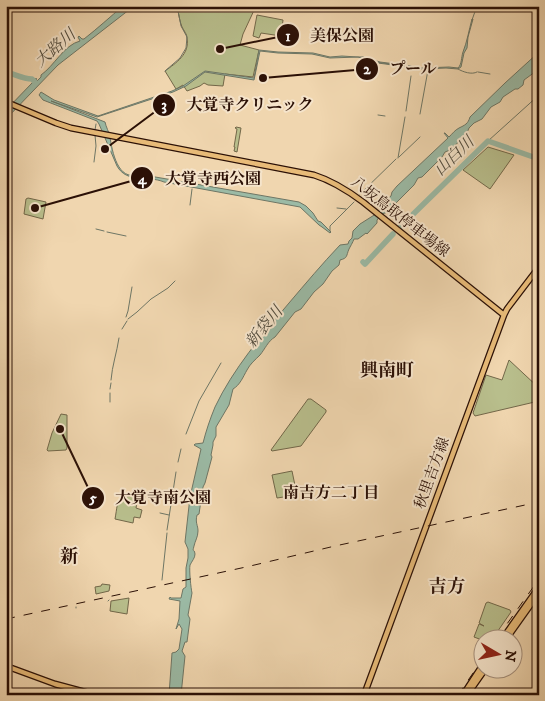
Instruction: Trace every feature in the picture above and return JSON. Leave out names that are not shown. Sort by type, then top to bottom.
[{"type":"main road","name":"八坂鳥取停車場線","points":[[6,102],[64,126],[314,175],[334,182],[348,190],[504,316]]},
{"type":"main road","name":"秋里吉方線","points":[[364,695],[504,316],[539,267]]},
{"type":"main road","points":[[510,628],[539,587]]},
{"type":"main road","points":[[514,628],[539,592]]},
{"type":"main road","points":[[6,666],[55,684],[96,695]]},
{"type":"main road","points":[[463,695],[474,678]]},
{"type":"main road","points":[[474,694],[473,691],[479,678]]},
{"type":"main road","points":[[467,695],[479,678]]},
{"type":"main road","points":[[498,695],[510,695]]},
{"type":"shaded area","points":[[123,6],[134,6],[58,65],[6,119],[6,110],[33,82],[32,78],[35,80],[36,78],[37,81],[64,51],[80,41],[79,36],[84,39]]},
{"type":"shaded area","points":[[164,6],[256,6],[240,45],[259,50],[253,77],[225,74],[223,86],[204,83],[187,91],[183,85],[176,89],[165,71],[178,61],[184,53],[187,37],[181,25],[178,11],[165,9]]},
{"type":"shaded area","points":[[257,15],[283,20],[281,36],[261,33],[259,38],[253,36]]},
{"type":"shaded area","points":[[473,19],[467,48],[461,67],[458,69],[422,69],[378,63],[358,57],[375,62],[422,68],[458,68]]},
{"type":"shaded area","points":[[259,50],[313,53],[330,57],[358,57],[330,58],[312,54],[260,51],[254,80],[205,72],[186,86],[173,92],[97,117],[51,101],[105,122],[110,135],[114,157],[125,174],[138,174],[299,202],[313,213],[330,233],[300,207],[126,175],[121,172],[117,166],[97,121],[43,100],[39,95],[41,92],[54,100],[98,116],[172,91],[205,71],[254,78]]},
{"type":"shaded area","points":[[539,52],[539,69],[524,80],[523,85],[503,97],[500,102],[491,107],[482,119],[474,123],[466,135],[450,150],[445,152],[422,177],[418,178],[414,185],[388,212],[382,214],[367,234],[354,239],[346,257],[340,260],[339,265],[323,284],[268,343],[233,389],[229,405],[216,427],[212,457],[203,487],[199,514],[196,518],[198,535],[193,550],[195,555],[190,565],[192,593],[188,615],[190,619],[187,642],[185,642],[182,651],[185,656],[181,695],[169,695],[172,653],[179,649],[182,629],[179,624],[176,629],[179,619],[180,601],[169,599],[170,597],[181,598],[183,589],[186,587],[188,549],[185,542],[190,497],[201,449],[194,445],[203,443],[211,416],[230,379],[269,327],[320,266],[340,245],[348,244],[352,238],[353,231],[360,224],[379,212],[384,202],[391,196],[397,186],[448,138],[444,133],[449,137],[466,124],[470,117]]},
{"type":"shaded area","points":[[236,127],[241,128],[237,152],[234,151]]},
{"type":"shaded area","points":[[488,147],[514,155],[490,189],[463,170]]},
{"type":"shaded area","points":[[26,199],[46,202],[43,219],[24,214]]},
{"type":"shaded area","points":[[509,360],[539,388],[539,401],[475,416],[473,413],[486,375],[502,380]]},
{"type":"shaded area","points":[[308,399],[311,399],[326,410],[326,412],[301,446],[272,451],[271,450]]},
{"type":"shaded area","points":[[61,414],[67,415],[67,448],[66,450],[48,451],[52,433]]},
{"type":"shaded area","points":[[292,471],[297,495],[277,498],[272,475]]},
{"type":"shaded area","points":[[138,496],[136,508],[142,510],[140,518],[134,517],[133,523],[115,519],[119,500],[125,497]]},
{"type":"shaded area","points":[[102,584],[110,585],[109,591],[96,594],[95,587]]},
{"type":"shaded area","points":[[129,598],[127,614],[110,611],[111,601]]},
{"type":"shaded area","points":[[488,602],[510,610],[511,612],[500,628],[477,628],[479,624],[484,626],[479,623]]},
{"type":"waterway","points":[[472,20],[477,6]]},
{"type":"waterway","points":[[165,71],[180,58],[186,48],[187,37],[181,26],[178,11]]},
{"type":"waterway","points":[[363,57],[380,62],[411,66]]},
{"type":"waterway","points":[[458,69],[468,73],[477,72]]},
{"type":"waterway","points":[[420,114],[428,70]]},
{"type":"waterway","name":"山白川","points":[[6,72],[32,79],[35,82]]},
{"type":"waterway","points":[[478,72],[490,74]]},
{"type":"waterway","points":[[406,111],[411,76]]},
{"type":"waterway","points":[[488,141],[539,95]]},
{"type":"waterway","points":[[378,115],[385,116]]},
{"type":"waterway","points":[[398,158],[405,117]]},
{"type":"waterway","points":[[95,130],[96,124]]},
{"type":"waterway","points":[[94,162],[95,135]]},
{"type":"waterway","points":[[399,157],[420,137]]},
{"type":"waterway","name":"山白川","points":[[400,227],[488,141],[539,159]]},
{"type":"waterway","points":[[360,194],[396,159]]},
{"type":"waterway","points":[[190,205],[192,189]]},
{"type":"waterway","points":[[330,231],[330,226],[354,202]]},
{"type":"waterway","points":[[337,208],[346,209]]},
{"type":"waterway","points":[[96,229],[104,231]]},
{"type":"waterway","points":[[107,232],[126,236]]},
{"type":"waterway","name":"山白川","points":[[363,262],[365,264],[393,234]]},
{"type":"waterway","points":[[128,319],[175,281]]},
{"type":"waterway","points":[[126,317],[132,287]]},
{"type":"waterway","points":[[122,329],[127,321]]},
{"type":"waterway","points":[[111,380],[119,338]]},
{"type":"waterway","points":[[186,434],[199,401],[221,363]]},
{"type":"waterway","points":[[110,389],[111,383]]},
{"type":"waterway","points":[[110,393],[110,402]]},
{"type":"waterway","points":[[178,462],[181,449]]},
{"type":"waterway","points":[[167,530],[176,472]]},
{"type":"waterway","points":[[160,513],[169,515]]},
{"type":"waterway","points":[[162,580],[167,533]]},
{"type":"railway","points":[[6,619],[539,502]]},
{"type":"railway","points":[[504,628],[539,579]]},
{"type":"railway","points":[[458,695],[472,675]]},
{"type":"place","name":"美保公園","points":[[220,49]]},
{"type":"place","name":"プール","points":[[263,78]]},
{"type":"place","name":"大覚寺クリニック","points":[[105,149]]},
{"type":"place","name":"大覚寺西公園","points":[[35,208]]},
{"type":"place","name":"大覚寺南公園","points":[[60,429]]},
{"type":"district","name":"興南町","points":[[387,371]]},
{"type":"district","name":"南吉方二丁目","points":[[331,493]]},
{"type":"district","name":"新","points":[[69,557]]},
{"type":"district","name":"吉方","points":[[447,587]]},
{"type":"water label","name":"大路川","points":[[55,48]]},
{"type":"water label","name":"新袋川","points":[[264,327]]}]
